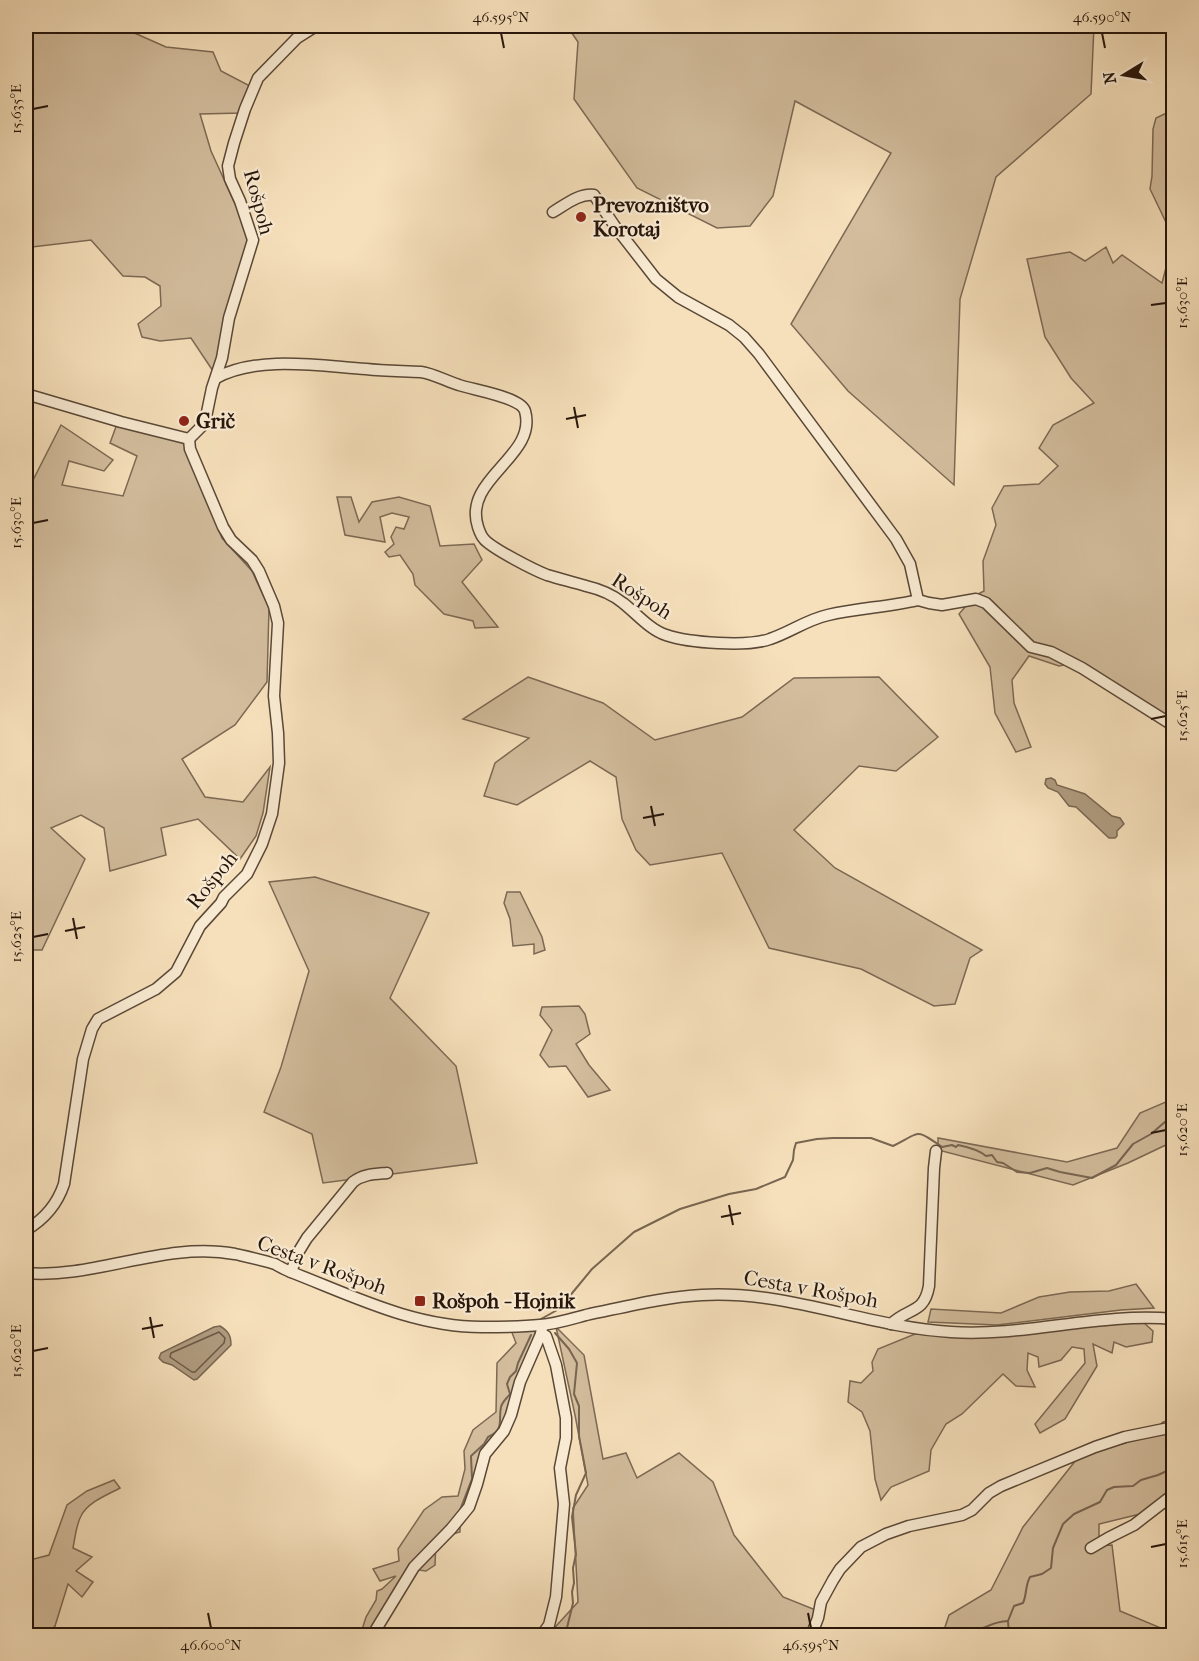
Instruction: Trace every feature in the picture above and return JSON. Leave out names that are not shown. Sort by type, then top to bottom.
[{"type":"street","name":"Rošpoh","points":[[26,1230],[51,1210],[64,1184],[83,1059],[92,1029],[98,1019],[156,989],[176,972],[200,926],[247,873],[262,844],[272,814],[279,763],[274,696],[278,623],[259,572],[252,560],[231,540],[223,527],[190,449],[189,439],[202,426],[209,406],[212,388],[222,358],[229,318],[253,240],[240,201],[230,180],[228,166],[234,143],[258,78],[297,38],[316,26]]},
{"type":"street","points":[[553,212],[578,197],[594,195],[614,225],[662,285],[678,297],[729,325],[744,337],[896,539],[910,564],[918,600]]},
{"type":"street","name":"Rošpoh","points":[[216,378],[230,372],[273,365],[323,365],[421,372],[461,386],[505,397],[521,406],[525,410],[526,420],[523,439],[478,496],[475,513],[478,528],[484,540],[544,574],[601,590],[621,601],[648,624],[664,634],[712,643],[742,643],[766,640],[799,624],[827,615],[918,600],[942,605],[976,599],[986,603],[1031,647],[1051,652],[1082,668],[1173,726]]},
{"type":"street","points":[[26,394],[189,439]]},
{"type":"street","points":[[891,1324],[915,1310],[927,1298],[936,1151]]},
{"type":"street","points":[[291,1272],[307,1238],[353,1182],[366,1175],[387,1173]]},
{"type":"street","name":"Cesta v Rošpoh","points":[[26,1273],[70,1272],[173,1253],[204,1251],[233,1254],[275,1265],[356,1299],[420,1320],[479,1327],[542,1329],[665,1298],[723,1294],[769,1297],[920,1330],[970,1333],[1005,1332],[1126,1318],[1173,1319]]},
{"type":"street","points":[[372,1635],[414,1567],[470,1507],[485,1454],[504,1431],[512,1415],[520,1382],[542,1329]]},
{"type":"street","points":[[541,1635],[549,1625],[556,1597],[564,1503],[560,1468],[566,1438],[566,1418],[556,1365],[542,1329]]},
{"type":"street","points":[[811,1635],[821,1602],[833,1580],[850,1558],[867,1544],[909,1526],[962,1515],[972,1510],[989,1493],[1001,1486],[1095,1447],[1125,1437],[1173,1427]]},
{"type":"street","points":[[1091,1548],[1134,1525],[1173,1494]]},
{"type":"shaded area","points":[[26,26],[125,26],[130,31],[166,47],[213,52],[221,71],[252,87],[242,113],[200,114],[211,151],[247,230],[248,251],[213,371],[191,338],[160,341],[142,337],[138,324],[161,306],[160,286],[145,277],[123,276],[91,240],[32,247],[26,240]]},
{"type":"shaded area","points":[[567,26],[1094,26],[1091,94],[996,177],[960,299],[954,485],[848,391],[791,324],[891,153],[795,101],[773,196],[750,226],[717,228],[637,188],[574,99],[578,42]]},
{"type":"shaded area","points":[[1173,110],[1173,237],[1150,189],[1153,129],[1156,118]]},
{"type":"shaded area","points":[[1173,241],[1173,721],[1079,662],[1059,666],[1029,656],[1012,680],[1014,703],[1031,747],[1016,752],[995,713],[990,667],[959,614],[968,599],[984,591],[983,561],[996,525],[992,508],[1004,486],[1039,484],[1058,466],[1039,448],[1053,425],[1094,403],[1071,378],[1045,337],[1027,259],[1070,252],[1085,261],[1106,247],[1113,263],[1122,255],[1162,283]]},
{"type":"shaded area","points":[[117,424],[184,443],[222,538],[252,571],[269,608],[267,682],[235,725],[182,759],[205,797],[243,802],[270,767],[263,813],[256,836],[240,859],[198,819],[161,828],[166,855],[110,871],[104,828],[81,815],[51,828],[85,859],[42,950],[26,950],[26,494],[61,425],[113,460],[104,471],[69,461],[62,485],[123,496],[137,456],[110,443]]},
{"type":"shaded area","points":[[337,497],[351,497],[359,522],[372,502],[399,497],[430,506],[440,546],[474,544],[482,560],[462,582],[498,627],[475,628],[473,621],[444,614],[415,585],[413,574],[400,555],[389,557],[385,552],[394,544],[391,537],[396,527],[404,529],[409,517],[392,513],[380,517],[385,542],[345,535]]},
{"type":"shaded area","points":[[528,677],[603,703],[655,740],[742,717],[794,678],[879,677],[938,737],[896,771],[859,766],[794,830],[835,868],[982,950],[970,958],[955,1004],[934,1006],[861,969],[769,948],[722,853],[650,865],[636,850],[622,819],[616,777],[590,761],[517,805],[484,796],[495,763],[529,738],[463,719]]},
{"type":"shaded area","points":[[315,877],[429,913],[390,998],[456,1066],[477,1163],[323,1183],[312,1134],[264,1112],[281,1067],[309,971],[269,882]]},
{"type":"shaded area","points":[[507,892],[520,892],[542,937],[545,950],[534,954],[534,944],[513,946],[510,919],[504,903]]},
{"type":"shaded area","points":[[579,1006],[585,1014],[590,1034],[576,1044],[589,1065],[610,1090],[588,1097],[566,1066],[549,1067],[540,1055],[552,1030],[540,1015],[542,1007]]},
{"type":"shaded area","points":[[1173,1093],[1173,1148],[1168,1144],[1073,1185],[938,1150],[938,1138],[1067,1162],[1117,1148],[1140,1113],[1166,1102]]},
{"type":"shaded area","points":[[1136,1284],[1154,1308],[997,1325],[928,1322],[931,1309],[1001,1313],[1039,1297],[1070,1292],[1109,1291]]},
{"type":"shaded area","points":[[1143,1322],[1153,1331],[1152,1342],[1126,1347],[1114,1342],[1112,1353],[1093,1344],[1097,1366],[1065,1419],[1040,1433],[1035,1424],[1085,1363],[1084,1349],[1072,1347],[1061,1360],[1039,1367],[1038,1357],[1028,1353],[1027,1370],[1035,1387],[1016,1386],[1003,1374],[962,1414],[946,1424],[931,1450],[929,1471],[891,1487],[881,1500],[875,1479],[870,1431],[862,1412],[848,1402],[850,1381],[861,1383],[873,1371],[872,1362],[878,1349],[915,1334],[967,1337]]},
{"type":"shaded area","points":[[556,1327],[584,1355],[603,1459],[626,1453],[637,1478],[679,1453],[713,1482],[734,1535],[783,1597],[823,1613],[816,1635],[547,1636],[578,1602],[573,1508],[588,1485]]},
{"type":"shaded area","points":[[538,1329],[503,1425],[481,1449],[475,1480],[466,1508],[460,1514],[460,1532],[436,1539],[435,1565],[426,1571],[411,1569],[370,1635],[360,1636],[366,1617],[376,1600],[377,1591],[396,1576],[380,1581],[373,1569],[399,1561],[398,1549],[424,1510],[442,1497],[458,1496],[465,1469],[464,1451],[473,1430],[496,1412],[497,1363],[516,1343],[511,1330]]},
{"type":"shaded area","points":[[1173,1420],[1173,1491],[1140,1514],[1099,1524],[1099,1536],[1094,1546],[1112,1545],[1120,1611],[1161,1628],[1166,1635],[942,1636],[949,1615],[991,1590],[1023,1527],[1080,1455],[1147,1437],[1163,1422]]},
{"type":"shaded area","points":[[114,1480],[120,1488],[98,1499],[84,1511],[76,1532],[73,1548],[92,1557],[76,1571],[93,1582],[82,1597],[68,1584],[55,1626],[47,1635],[26,1635],[26,1561],[49,1555],[67,1505],[87,1491]]},
{"type":"water","points":[[1051,778],[1057,785],[1085,794],[1112,816],[1120,818],[1124,824],[1117,831],[1117,836],[1109,838],[1076,807],[1069,806],[1058,792],[1048,788],[1045,784],[1046,779]]},
{"type":"water","points":[[220,1326],[228,1334],[231,1345],[197,1379],[194,1380],[159,1358],[161,1353]]},
{"type":"waterway","points":[[1171,868],[1174,871]]},
{"type":"waterway","points":[[541,1319],[559,1309],[592,1269],[634,1232],[680,1209],[729,1194],[756,1189],[785,1177],[793,1160],[796,1143],[817,1139],[871,1138],[893,1146],[918,1134],[942,1147],[958,1145],[986,1156],[992,1155],[997,1162],[1017,1172],[1030,1173],[1047,1168],[1092,1178],[1116,1165],[1133,1144],[1151,1134],[1174,1112]]},
{"type":"waterway","points":[[555,1333],[569,1349],[577,1363],[574,1394],[579,1406],[579,1436],[586,1473],[576,1495],[572,1517],[576,1554],[573,1568],[573,1603],[565,1636]]},
{"type":"waterway","points":[[460,1510],[472,1479],[471,1456],[499,1428],[502,1405],[510,1394],[507,1384],[516,1371],[531,1335]]},
{"type":"waterway","points":[[1009,1636],[1008,1621],[1014,1606],[1023,1603],[1030,1577],[1042,1574],[1051,1568],[1053,1548],[1063,1524],[1074,1514],[1100,1502],[1107,1490],[1114,1487],[1133,1486],[1141,1480],[1169,1470],[1174,1465]]},
{"type":"waterway","points":[[961,1636],[1008,1621]]},
{"type":"place","name":"Prevozništvo Korotaj","points":[[581,217]]},
{"type":"place","name":"Grič","points":[[184,421]]},
{"type":"place","name":"Rošpoh - Hojnik","points":[[420,1301]]}]
